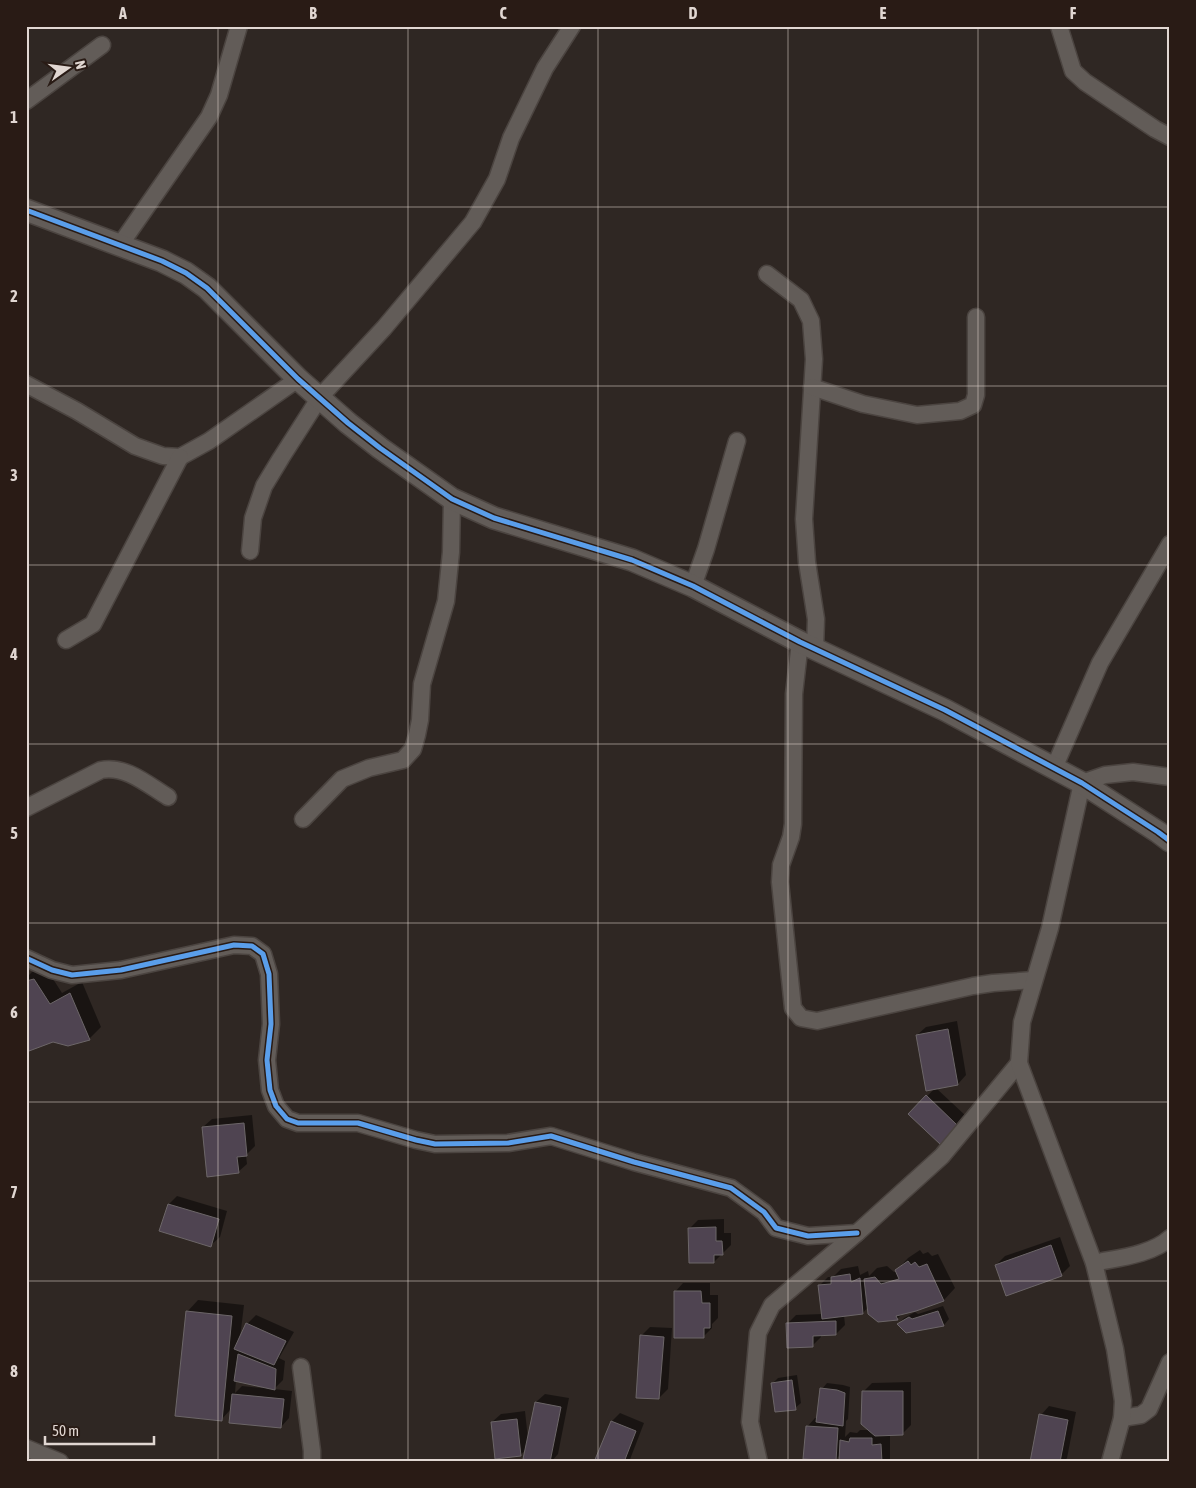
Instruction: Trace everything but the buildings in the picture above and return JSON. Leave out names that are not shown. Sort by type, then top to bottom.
[{"type":"street","points":[[120,245],[209,117],[219,95],[239,26]]},
{"type":"street","points":[[250,551],[253,518],[264,486],[320,397],[384,328],[473,222],[497,179],[511,138],[545,68],[572,26]]},
{"type":"street","points":[[1059,26],[1073,71],[1085,82],[1170,137]]},
{"type":"street","points":[[26,101],[102,45]]},
{"type":"street","points":[[26,210],[162,261],[193,278],[207,288],[298,379],[348,423],[452,499],[494,518],[632,560],[693,586],[807,645],[945,710],[1054,768],[1082,783],[1170,841]]},
{"type":"street","points":[[767,274],[801,300],[811,321],[814,359],[804,519],[807,562],[816,619],[794,694],[793,824],[791,837],[781,865],[780,882],[793,1008],[801,1018],[816,1021],[993,982],[1034,980]]},
{"type":"street","points":[[812,387],[863,404],[917,415],[960,412],[973,404],[976,394],[976,317]]},
{"type":"street","points":[[26,384],[134,446],[163,456],[180,457],[209,441],[298,379]]},
{"type":"street","points":[[693,586],[706,549],[737,441]]},
{"type":"street","points":[[66,640],[93,624],[180,457]]},
{"type":"street","points":[[303,819],[342,779],[369,768],[403,760],[413,749],[418,735],[422,684],[446,602],[451,552],[452,499]]},
{"type":"street","points":[[1054,768],[1100,663],[1170,544]]},
{"type":"street","points":[[26,808],[101,770],[111,768],[124,771],[168,797]]},
{"type":"street","points":[[1082,783],[1105,775],[1133,772],[1170,777]]},
{"type":"street","points":[[1082,783],[1050,928],[1022,1022],[1019,1063],[1094,1263],[1115,1349],[1123,1401],[1122,1418],[1110,1462]]},
{"type":"street","points":[[26,958],[52,970],[72,975],[120,970],[234,945],[252,946],[264,954],[269,974],[271,1024],[267,1060],[270,1090],[276,1106],[287,1119],[298,1123],[358,1123],[435,1144],[508,1142],[551,1136],[634,1162],[731,1188],[764,1212],[776,1228],[808,1236],[857,1233]]},
{"type":"street","points":[[759,1462],[750,1422],[758,1333],[772,1305],[857,1233],[942,1156],[1019,1063]]},
{"type":"street","points":[[1094,1263],[1133,1255],[1165,1242],[1170,1238]]},
{"type":"street","points":[[1122,1418],[1141,1415],[1149,1409],[1170,1362]]},
{"type":"street","points":[[301,1367],[312,1462]]},
{"type":"street","points":[[26,1448],[60,1462]]},
{"type":"cycle path","points":[[26,210],[162,261],[186,273],[207,288],[298,379],[348,423],[452,499],[494,518],[632,560],[693,586],[800,642],[945,710],[1082,783],[1170,841]]},
{"type":"cycle path","points":[[26,958],[52,970],[72,975],[121,970],[234,945],[252,946],[263,954],[269,974],[271,1024],[267,1060],[270,1090],[276,1106],[287,1119],[298,1123],[358,1123],[435,1144],[508,1143],[551,1136],[634,1162],[731,1188],[764,1212],[776,1228],[808,1236],[857,1233]]}]
